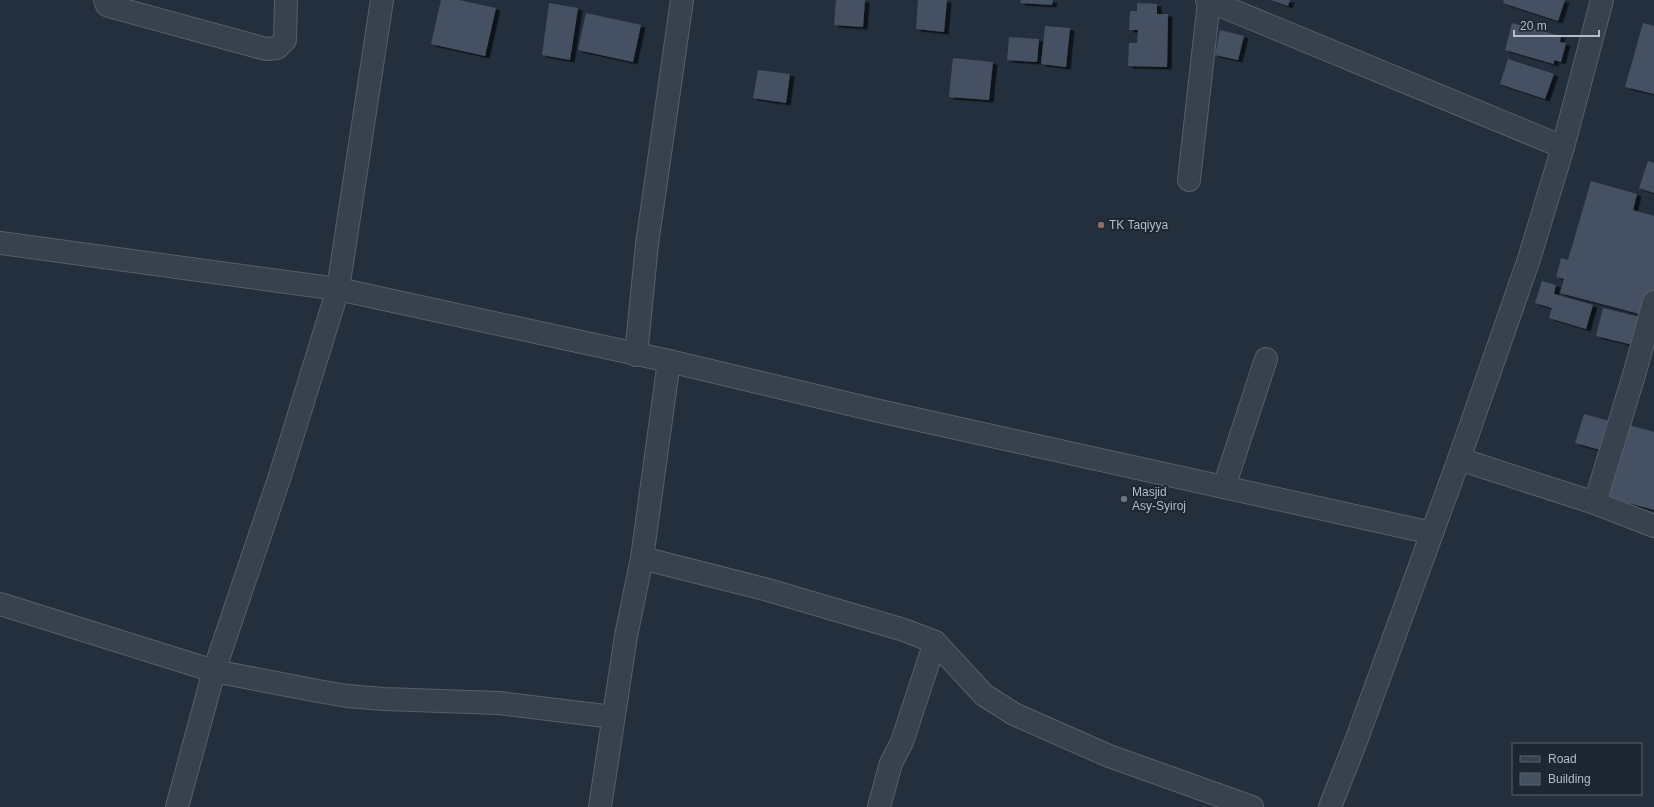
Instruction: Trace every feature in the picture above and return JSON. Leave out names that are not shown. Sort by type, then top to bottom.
[{"type":"street","points":[[105,0],[107,5],[116,8],[266,49],[277,48],[285,40],[286,0]]},
{"type":"street","points":[[177,807],[214,671],[279,479],[338,289],[382,0]]},
{"type":"street","points":[[636,355],[647,244],[682,0]]},
{"type":"street","points":[[1190,180],[1208,0],[1563,148]]},
{"type":"street","points":[[1330,807],[1354,748],[1459,460],[1529,259],[1563,148],[1602,0]]},
{"type":"street","points":[[0,243],[338,289],[668,361],[879,411],[1432,533]]},
{"type":"street","points":[[1595,503],[1634,375],[1654,302]]},
{"type":"street","points":[[1224,487],[1266,359]]},
{"type":"street","points":[[600,807],[626,636],[642,558],[668,361]]},
{"type":"street","points":[[1459,460],[1595,503],[1654,526]]},
{"type":"street","points":[[642,558],[768,590],[904,630],[935,642],[984,695],[1014,714],[1109,756],[1252,807]]},
{"type":"street","points":[[0,604],[214,671],[347,696],[384,699],[499,703],[613,717]]},
{"type":"street","points":[[879,807],[891,763],[902,742],[935,642]]},
{"type":"building","points":[[441,0],[459,0],[496,8],[485,56],[431,44]]},
{"type":"building","points":[[836,0],[865,0],[863,27],[834,25]]},
{"type":"building","points":[[918,0],[947,0],[944,32],[916,29]]},
{"type":"building","points":[[1021,0],[1053,0],[1052,5],[1020,3]]},
{"type":"building","points":[[1271,0],[1290,0],[1288,6]]},
{"type":"building","points":[[1504,0],[1565,0],[1558,21],[1503,3]]},
{"type":"building","points":[[549,3],[578,8],[570,60],[542,55]]},
{"type":"building","points":[[1137,3],[1157,4],[1157,14],[1168,14],[1167,67],[1128,66],[1129,43],[1137,43],[1138,30],[1129,30],[1130,11],[1137,11]]},
{"type":"building","points":[[586,13],[641,25],[633,62],[578,50]]},
{"type":"building","points":[[1512,23],[1561,36],[1560,42],[1566,43],[1561,62],[1554,60],[1554,64],[1505,50]]},
{"type":"building","points":[[1643,23],[1654,26],[1654,94],[1625,87]]},
{"type":"building","points":[[1045,26],[1070,28],[1066,67],[1041,64]]},
{"type":"building","points":[[1220,30],[1244,36],[1238,60],[1215,55]]},
{"type":"building","points":[[1009,37],[1039,39],[1037,62],[1007,60]]},
{"type":"building","points":[[953,58],[993,62],[989,100],[949,97]]},
{"type":"building","points":[[1508,59],[1554,74],[1545,99],[1500,84]]},
{"type":"building","points":[[758,70],[790,74],[786,103],[753,98]]},
{"type":"building","points":[[1648,161],[1654,163],[1654,193],[1639,188]]},
{"type":"building","points":[[1591,181],[1637,194],[1633,210],[1654,216],[1654,289],[1647,316],[1560,293],[1564,279],[1556,277],[1561,258],[1568,260]]},
{"type":"building","points":[[1542,281],[1556,285],[1554,294],[1593,305],[1586,329],[1549,318],[1552,308],[1535,303]]},
{"type":"building","points":[[1603,308],[1640,317],[1633,345],[1596,336]]},
{"type":"building","points":[[1584,414],[1617,423],[1608,452],[1575,443]]},
{"type":"building","points":[[1625,424],[1654,432],[1654,510],[1606,497]]},
{"type":"place","name":"TK Taqiyya","points":[[1101,225]]},
{"type":"place","name":"Masjid Asy-Syiroj","points":[[1124,499]]}]
